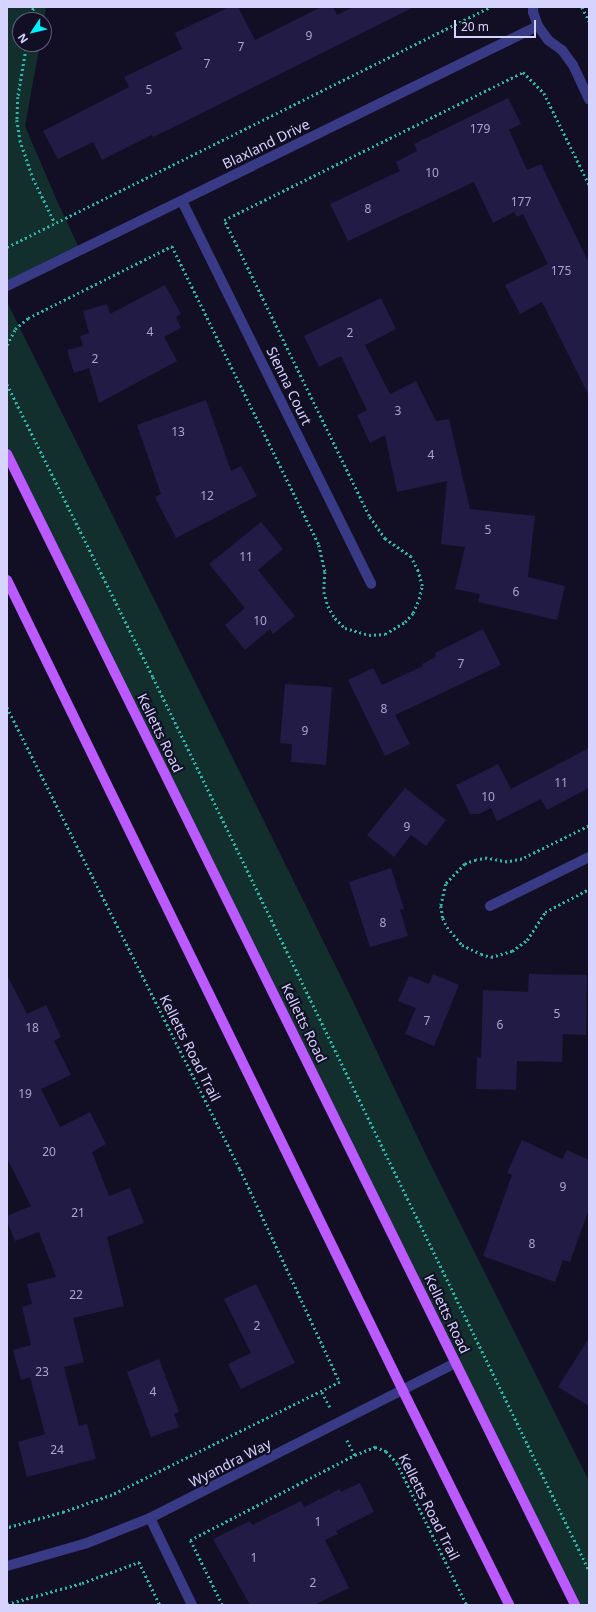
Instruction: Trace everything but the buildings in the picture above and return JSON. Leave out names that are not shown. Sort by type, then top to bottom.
[{"type":"main road","name":"Kelletts Road","points":[[7,454],[576,1605]]},
{"type":"main road","points":[[7,580],[509,1605]]},
{"type":"street","points":[[533,7],[532,12],[538,26],[548,40],[562,50],[573,65],[589,100]]},
{"type":"street","name":"Blaxland Drive","points":[[7,286],[538,26]]},
{"type":"street","name":"Sienna Court","points":[[182,201],[371,584]]},
{"type":"street","points":[[490,906],[589,857]]},
{"type":"street","name":"Wyandra Way","points":[[7,1566],[87,1544],[150,1518],[456,1363]]},
{"type":"street","points":[[150,1518],[192,1605]]},
{"type":"path","points":[[7,247],[490,7]]},
{"type":"path","points":[[582,7],[589,21]]},
{"type":"path","points":[[26,52],[18,97],[17,120],[20,140],[33,178],[55,223]]},
{"type":"path","points":[[224,220],[523,72],[544,93],[589,184]]},
{"type":"path","points":[[7,345],[15,329],[28,318],[172,246]]},
{"type":"path","points":[[7,384],[160,691],[589,1570]]},
{"type":"path","name":"Kelletts Road Trail","points":[[7,707],[240,1169],[340,1382],[112,1495],[64,1512],[7,1528]]},
{"type":"path","name":"Kelletts Road Trail","points":[[222,1605],[190,1540],[355,1455],[375,1447],[381,1448],[392,1456],[467,1605]]},
{"type":"path","points":[[7,1604],[82,1583],[139,1562],[160,1605]]},
{"type":"green space","points":[[7,7],[46,7],[45,12],[12,12],[12,52],[39,52],[25,126],[80,250],[7,286]]},
{"type":"green space","points":[[7,302],[348,991],[427,1157],[589,1481],[589,1605],[575,1605],[7,454]]}]
